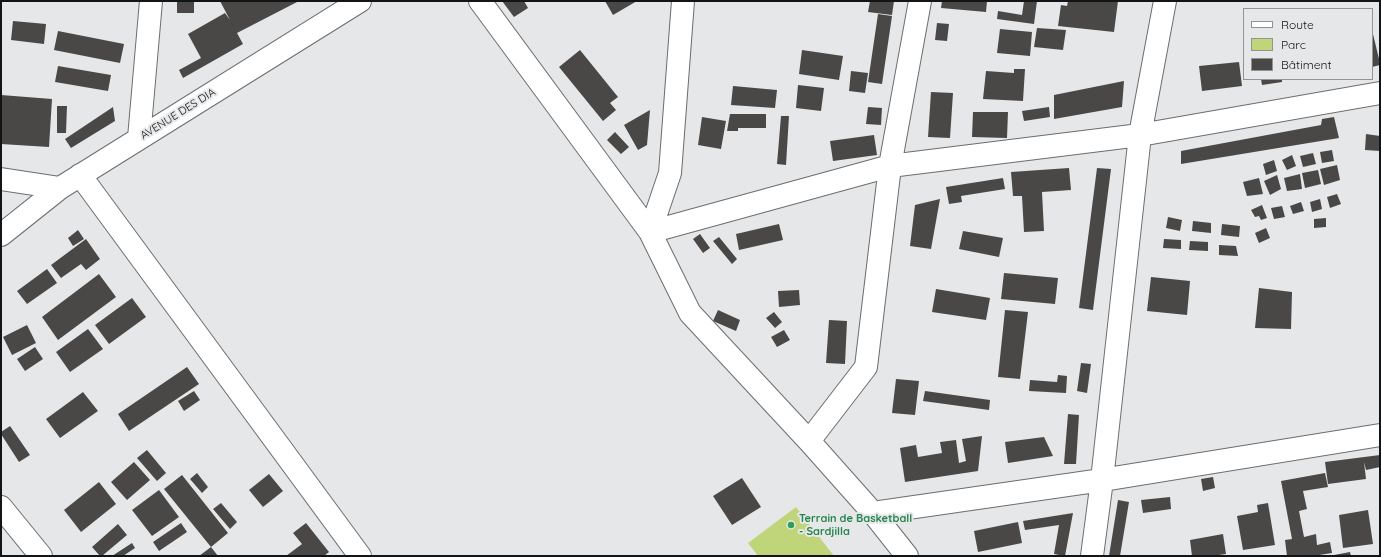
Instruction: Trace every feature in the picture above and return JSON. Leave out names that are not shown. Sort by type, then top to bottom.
[{"type":"street","points":[[139,138],[151,1]]},
{"type":"street","name":"AVENUE DES DIA","points":[[1,235],[60,188],[360,1]]},
{"type":"street","points":[[480,1],[650,232],[690,313],[809,441],[873,513],[907,556]]},
{"type":"street","points":[[650,232],[670,173],[683,1]]},
{"type":"street","points":[[809,441],[866,367],[890,166],[920,1]]},
{"type":"street","points":[[1092,556],[1102,480],[1140,135],[1165,1]]},
{"type":"street","points":[[650,232],[890,166],[1140,135],[1380,93]]},
{"type":"street","points":[[80,175],[360,556]]},
{"type":"street","points":[[1,178],[60,188]]},
{"type":"street","points":[[873,513],[1102,480],[1380,435]]},
{"type":"street","points":[[1,507],[41,556]]},
{"type":"green space","name":"Terrain de Basketball - Sardjilla","points":[[796,507],[834,556],[758,556],[748,543]]},
{"type":"building","points":[[177,1],[194,1],[194,13],[177,13]]},
{"type":"building","points":[[220,1],[299,1],[237,33],[243,44],[183,78],[179,70],[201,58],[188,34],[225,13],[230,20]]},
{"type":"building","points":[[502,1],[524,1],[528,8],[514,17]]},
{"type":"building","points":[[605,1],[637,1],[613,15]]},
{"type":"building","points":[[870,1],[894,1],[892,15],[868,12]]},
{"type":"building","points":[[942,1],[987,1],[986,12],[941,8]]},
{"type":"building","points":[[1024,1],[1037,1],[1034,24],[997,19],[998,11],[1022,15]]},
{"type":"building","points":[[1068,1],[1118,1],[1114,32],[1058,26],[1061,5],[1067,6]]},
{"type":"building","points":[[878,14],[892,16],[882,84],[868,82]]},
{"type":"building","points":[[13,21],[46,24],[44,44],[11,40]]},
{"type":"building","points":[[937,23],[949,24],[947,41],[935,40]]},
{"type":"building","points":[[1037,28],[1066,30],[1063,50],[1034,47]]},
{"type":"building","points":[[1000,29],[1032,32],[1030,56],[997,53]]},
{"type":"building","points":[[58,31],[124,44],[120,63],[54,50]]},
{"type":"building","points":[[1373,34],[1380,63],[1380,65],[1373,67]]},
{"type":"building","points":[[580,50],[618,97],[610,103],[616,110],[603,121],[559,67]]},
{"type":"building","points":[[802,50],[843,56],[839,80],[799,74]]},
{"type":"building","points":[[1239,62],[1242,86],[1202,91],[1199,66]]},
{"type":"building","points":[[58,66],[111,75],[108,91],[55,82]]},
{"type":"building","points":[[1014,69],[1025,69],[1023,101],[983,99],[986,71],[1014,73]]},
{"type":"building","points":[[851,71],[868,73],[865,93],[849,91]]},
{"type":"building","points":[[1261,80],[1282,80],[1282,82],[1262,85]]},
{"type":"building","points":[[1124,81],[1122,107],[1054,119],[1054,95]]},
{"type":"building","points":[[798,85],[824,88],[821,111],[796,108]]},
{"type":"building","points":[[733,86],[777,90],[775,108],[731,105]]},
{"type":"building","points":[[931,92],[953,93],[950,138],[928,137]]},
{"type":"building","points":[[1,95],[52,99],[49,147],[1,144]]},
{"type":"building","points":[[57,106],[67,106],[66,133],[57,133]]},
{"type":"building","points":[[113,107],[115,121],[71,148],[65,139]]},
{"type":"building","points":[[868,107],[882,108],[881,125],[866,124]]},
{"type":"building","points":[[1049,107],[1050,117],[1024,121],[1022,111]]},
{"type":"building","points":[[650,110],[647,145],[638,150],[624,125]]},
{"type":"building","points":[[973,112],[1008,112],[1007,138],[972,137]]},
{"type":"building","points":[[730,114],[766,114],[766,128],[738,128],[738,131],[727,131]]},
{"type":"building","points":[[781,116],[789,116],[786,165],[777,164]]},
{"type":"building","points":[[702,117],[726,121],[721,149],[698,145]]},
{"type":"building","points":[[1334,117],[1339,138],[1181,164],[1181,151],[1321,125],[1322,119]]},
{"type":"building","points":[[615,132],[629,147],[621,154],[607,140]]},
{"type":"building","points":[[1366,134],[1380,136],[1380,151],[1365,150]]},
{"type":"building","points":[[874,135],[877,155],[833,161],[830,141]]},
{"type":"building","points":[[1332,150],[1334,161],[1322,163],[1320,152]]},
{"type":"building","points":[[1313,153],[1316,164],[1303,167],[1300,156]]},
{"type":"building","points":[[1292,155],[1296,166],[1287,170],[1282,160]]},
{"type":"building","points":[[1274,160],[1277,171],[1266,175],[1263,164]]},
{"type":"building","points":[[1337,165],[1340,180],[1324,185],[1320,169]]},
{"type":"building","points":[[1069,168],[1071,190],[1042,192],[1044,231],[1024,232],[1022,196],[1013,196],[1011,172]]},
{"type":"building","points":[[1097,168],[1111,169],[1093,310],[1079,308]]},
{"type":"building","points":[[1318,170],[1321,184],[1305,188],[1302,173]]},
{"type":"building","points":[[1300,174],[1302,189],[1287,191],[1284,178]]},
{"type":"building","points":[[1277,175],[1281,189],[1270,195],[1264,181]]},
{"type":"building","points":[[1003,178],[1005,189],[961,196],[962,202],[949,204],[946,187]]},
{"type":"building","points":[[1259,178],[1263,194],[1247,196],[1243,182]]},
{"type":"building","points":[[1337,194],[1341,204],[1330,208],[1327,197]]},
{"type":"building","points":[[940,199],[931,249],[910,246],[915,205]]},
{"type":"building","points":[[1320,199],[1322,209],[1312,212],[1310,202]]},
{"type":"building","points":[[1301,202],[1304,211],[1293,214],[1290,206]]},
{"type":"building","points":[[1262,205],[1267,218],[1261,220],[1259,216],[1255,217],[1251,210]]},
{"type":"building","points":[[1282,206],[1285,217],[1274,219],[1271,208]]},
{"type":"building","points":[[1168,217],[1182,220],[1180,231],[1166,228]]},
{"type":"building","points":[[1326,218],[1326,227],[1314,228],[1314,219]]},
{"type":"building","points":[[1193,221],[1211,223],[1211,233],[1192,231]]},
{"type":"building","points":[[779,224],[783,240],[739,250],[736,234]]},
{"type":"building","points":[[1222,224],[1240,226],[1239,237],[1221,235]]},
{"type":"building","points":[[1266,228],[1270,238],[1259,243],[1255,233]]},
{"type":"building","points":[[78,230],[84,239],[73,246],[68,238]]},
{"type":"building","points":[[963,231],[1003,238],[999,257],[959,249]]},
{"type":"building","points":[[700,234],[710,248],[703,253],[693,239]]},
{"type":"building","points":[[719,237],[737,259],[732,264],[713,241]]},
{"type":"building","points":[[86,239],[100,259],[86,270],[81,264],[61,278],[51,265]]},
{"type":"building","points":[[1164,239],[1181,240],[1181,249],[1163,248]]},
{"type":"building","points":[[1190,241],[1208,242],[1208,251],[1189,250]]},
{"type":"building","points":[[1219,245],[1236,246],[1238,256],[1219,255]]},
{"type":"building","points":[[47,269],[57,283],[27,304],[17,291]]},
{"type":"building","points":[[1004,273],[1058,278],[1055,304],[1001,299]]},
{"type":"building","points":[[99,274],[116,297],[58,340],[42,317]]},
{"type":"building","points":[[1151,277],[1190,281],[1187,315],[1147,311]]},
{"type":"building","points":[[1259,288],[1292,292],[1291,329],[1255,328]]},
{"type":"building","points":[[936,289],[990,298],[986,320],[932,312]]},
{"type":"building","points":[[799,290],[800,305],[779,307],[778,291]]},
{"type":"building","points":[[132,298],[146,317],[109,344],[95,325]]},
{"type":"building","points":[[718,310],[740,320],[736,331],[713,321]]},
{"type":"building","points":[[1005,310],[1028,312],[1020,379],[998,377]]},
{"type":"building","points":[[774,312],[782,322],[775,328],[766,318]]},
{"type":"building","points":[[829,320],[847,321],[845,364],[826,363]]},
{"type":"building","points":[[27,325],[36,343],[12,355],[3,337]]},
{"type":"building","points":[[88,329],[103,349],[70,372],[56,352]]},
{"type":"building","points":[[784,330],[790,340],[777,347],[771,337]]},
{"type":"building","points":[[35,347],[43,359],[25,371],[17,359]]},
{"type":"building","points":[[1081,363],[1091,364],[1087,393],[1077,391]]},
{"type":"building","points":[[187,367],[199,384],[129,431],[118,414]]},
{"type":"building","points":[[1058,375],[1067,376],[1066,393],[1029,391],[1030,380],[1057,382]]},
{"type":"building","points":[[896,379],[919,381],[915,415],[892,413]]},
{"type":"building","points":[[194,391],[200,400],[184,411],[178,401]]},
{"type":"building","points":[[925,391],[990,400],[989,410],[923,401]]},
{"type":"building","points":[[83,392],[98,411],[60,438],[46,419]]},
{"type":"building","points":[[1068,414],[1079,415],[1076,464],[1064,464]]},
{"type":"building","points":[[10,426],[30,455],[19,462],[1,434],[1,432]]},
{"type":"building","points":[[982,436],[978,471],[905,482],[900,448],[916,445],[918,457],[942,453],[940,442],[956,440],[959,463],[966,461],[962,439]]},
{"type":"building","points":[[1044,437],[1053,456],[1008,463],[1005,442]]},
{"type":"building","points":[[147,450],[166,473],[157,481],[137,458]]},
{"type":"building","points":[[1380,455],[1380,467],[1366,470],[1364,462],[1366,479],[1328,484],[1325,462]]},
{"type":"building","points":[[134,462],[150,480],[127,500],[111,482]]},
{"type":"building","points":[[197,473],[208,487],[202,493],[190,479]]},
{"type":"building","points":[[1325,473],[1328,487],[1303,491],[1307,509],[1299,511],[1304,537],[1316,534],[1317,545],[1330,542],[1332,553],[1313,556],[1287,556],[1285,540],[1292,539],[1281,481]]},
{"type":"building","points":[[269,474],[283,491],[263,507],[249,490]]},
{"type":"building","points":[[182,475],[228,533],[211,547],[164,489]]},
{"type":"building","points":[[1213,477],[1215,488],[1203,491],[1201,479]]},
{"type":"building","points":[[742,478],[761,507],[732,525],[713,496]]},
{"type":"building","points":[[99,482],[116,504],[81,532],[64,510]]},
{"type":"building","points":[[159,490],[179,517],[152,536],[132,510]]},
{"type":"building","points":[[1170,497],[1171,509],[1143,513],[1141,500]]},
{"type":"building","points":[[1118,500],[1129,502],[1120,556],[1109,556]]},
{"type":"building","points":[[221,503],[237,522],[230,529],[213,509]]},
{"type":"building","points":[[1268,503],[1275,545],[1243,550],[1237,516],[1258,512],[1257,505]]},
{"type":"building","points":[[1368,510],[1373,544],[1343,548],[1339,515]]},
{"type":"building","points":[[1073,513],[1065,556],[1054,554],[1059,525],[1025,530],[1023,521]]},
{"type":"building","points":[[1018,522],[1022,543],[978,552],[974,531]]},
{"type":"building","points":[[181,523],[187,532],[159,551],[153,542]]},
{"type":"building","points":[[306,523],[329,552],[324,556],[286,556],[302,544],[293,533]]},
{"type":"building","points":[[118,524],[127,535],[102,556],[100,556],[92,547]]},
{"type":"building","points":[[1223,534],[1226,554],[1192,556],[1190,540]]},
{"type":"building","points":[[132,543],[135,548],[123,556],[112,556]]},
{"type":"building","points":[[211,547],[218,556],[199,556]]},
{"type":"building","points":[[1350,552],[1351,556],[1334,556],[1334,555]]},
{"type":"place","name":"Terrain de Basketball - Sardjilla","points":[[791,525]]}]
